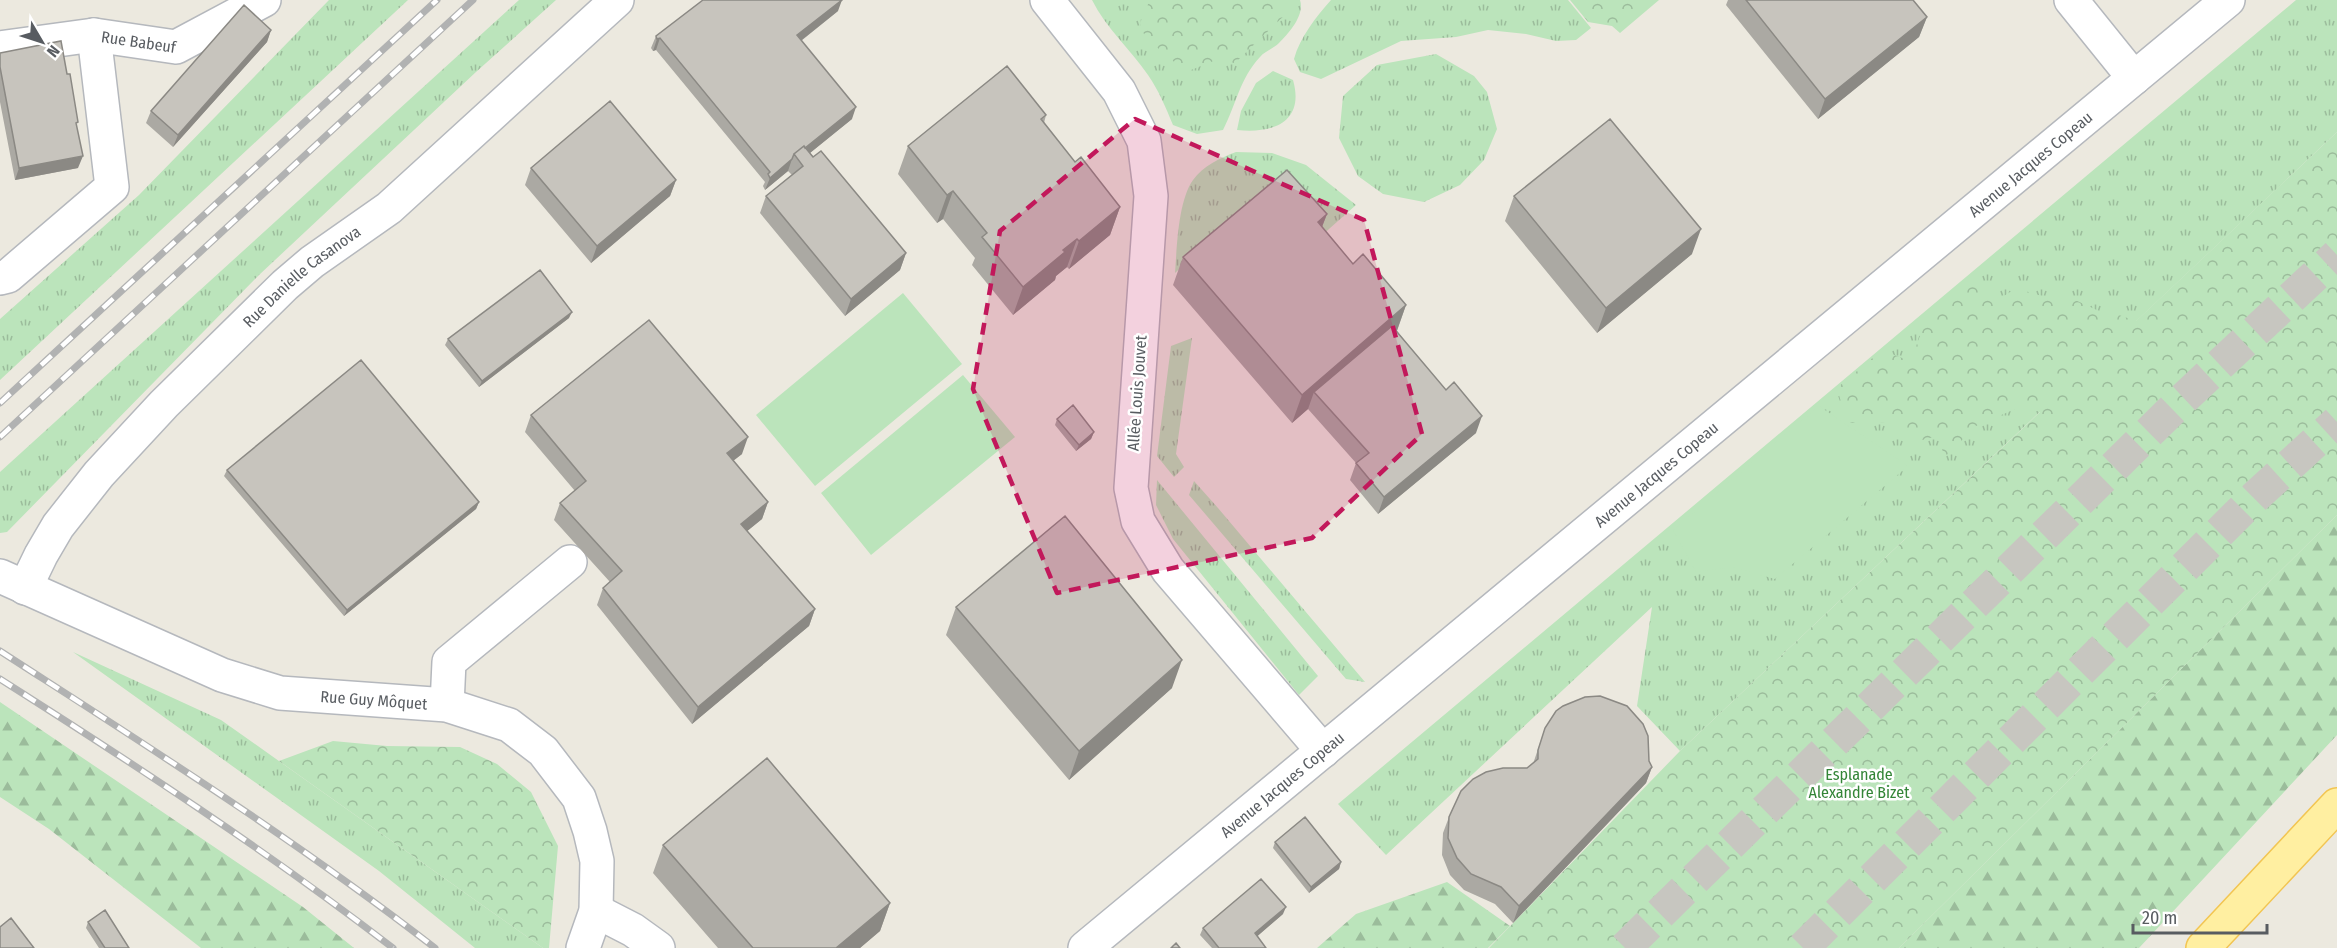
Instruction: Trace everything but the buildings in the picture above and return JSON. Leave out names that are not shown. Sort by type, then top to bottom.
[{"type":"main road","points":[[2203,948],[2337,805]]},
{"type":"street","name":"Rue Babeuf","points":[[0,48],[94,35],[176,47],[264,0]]},
{"type":"street","name":"Rue Danielle Casanova","points":[[13,582],[41,555],[58,526],[99,474],[164,404],[285,285],[312,262],[389,208],[617,0]]},
{"type":"street","name":"Allée Louis Jouvet","points":[[1047,0],[1119,91],[1144,141],[1151,196],[1131,488],[1138,521],[1168,570],[1323,751]]},
{"type":"street","points":[[2071,0],[2134,78]]},
{"type":"street","name":"Avenue Jacques Copeau","points":[[1085,948],[2228,0]]},
{"type":"street","points":[[0,278],[8,276],[112,187],[94,35]]},
{"type":"street","points":[[447,705],[449,662],[570,562]]},
{"type":"street","name":"Rue Guy Môquet","points":[[13,582],[222,675],[280,693],[447,705],[509,724],[543,751],[579,798],[590,831],[597,861],[596,911],[583,948]]},
{"type":"street","points":[[596,911],[633,930],[658,948]]},
{"type":"highlighted area","points":[[1135,119],[1364,220],[1422,434],[1312,538],[1057,593],[973,389],[1000,231]]},
{"type":"green space","points":[[329,0],[408,0],[0,380],[0,319],[139,195]]},
{"type":"green space","points":[[519,0],[556,0],[259,275],[7,532],[0,533],[0,472]]},
{"type":"green space","points":[[1092,0],[1300,0],[1301,6],[1298,18],[1283,39],[1253,65],[1223,130],[1197,134],[1173,125],[1152,81],[1104,20]]},
{"type":"green space","points":[[1154,0],[1283,0],[1290,10],[1234,64],[1226,56],[1186,72],[1145,37],[1140,23],[1149,2]]},
{"type":"green space","points":[[1331,0],[1568,0],[1591,28],[1576,40],[1556,41],[1526,34],[1488,30],[1456,37],[1401,41],[1321,79],[1300,72],[1294,59],[1304,35]]},
{"type":"green space","points":[[1570,0],[1659,0],[1620,33],[1612,26],[1588,22]]},
{"type":"green space","points":[[2296,0],[2337,0],[2337,132],[1680,751],[1637,706],[1652,607],[1386,855],[1338,804]]},
{"type":"green space","points":[[1436,54],[1474,76],[1487,92],[1497,129],[1484,160],[1460,185],[1424,202],[1383,194],[1358,176],[1339,138],[1343,96],[1377,65]]},
{"type":"green space","points":[[1273,71],[1293,80],[1296,94],[1290,115],[1274,127],[1263,130],[1237,130],[1241,111],[1256,83]]},
{"type":"green space","name":"Esplanade Alexandre Bizet","points":[[2337,132],[2337,515],[1899,948],[1489,948],[1680,751],[2040,412],[2022,406],[1976,426],[1945,457],[1937,436],[1915,442],[1900,427],[1889,422],[1847,423],[1837,388],[1882,350],[1902,358],[1913,355],[1924,327],[1934,311],[1972,282],[1995,302],[2016,288],[2051,299],[2062,294],[2099,311],[2136,321]]},
{"type":"green space","points":[[1236,152],[1272,153],[1306,165],[1356,205],[1320,237],[1207,244],[1175,273],[1181,212],[1188,189],[1197,175],[1207,167]]},
{"type":"green space","points":[[903,293],[962,364],[815,486],[756,415]]},
{"type":"green space","points":[[1192,338],[1176,454],[1184,467],[1174,477],[1157,456],[1171,346]]},
{"type":"green space","points":[[963,375],[1015,437],[871,555],[821,493]]},
{"type":"green space","points":[[1819,406],[1908,466],[1775,579],[1732,567],[1696,572],[1673,530]]},
{"type":"green space","points":[[1157,480],[1318,676],[1299,695],[1173,539],[1156,505]]},
{"type":"green space","points":[[1194,481],[1365,682],[1346,679],[1189,495]]},
{"type":"green space","points":[[2337,515],[2337,735],[2139,948],[1899,948]]},
{"type":"green space","points":[[73,652],[221,720],[543,948],[475,948],[379,871]]},
{"type":"green space","points":[[0,702],[303,907],[354,948],[201,948],[49,829],[0,797]]},
{"type":"green space","points":[[333,741],[387,746],[460,747],[497,764],[531,792],[558,846],[549,948],[543,948],[279,761]]},
{"type":"green space","points":[[1447,882],[1510,926],[1488,948],[1317,948],[1356,914]]},
{"type":"tunnel","points":[[1625,948],[2182,400],[2337,255]]},
{"type":"tunnel","points":[[1803,948],[2255,497],[2337,422]]},
{"type":"railway","points":[[0,403],[437,0]]},
{"type":"railway","points":[[0,437],[473,0]]},
{"type":"railway","points":[[0,651],[166,758],[275,832],[435,948]]},
{"type":"railway","points":[[0,679],[200,809],[393,948]]}]
